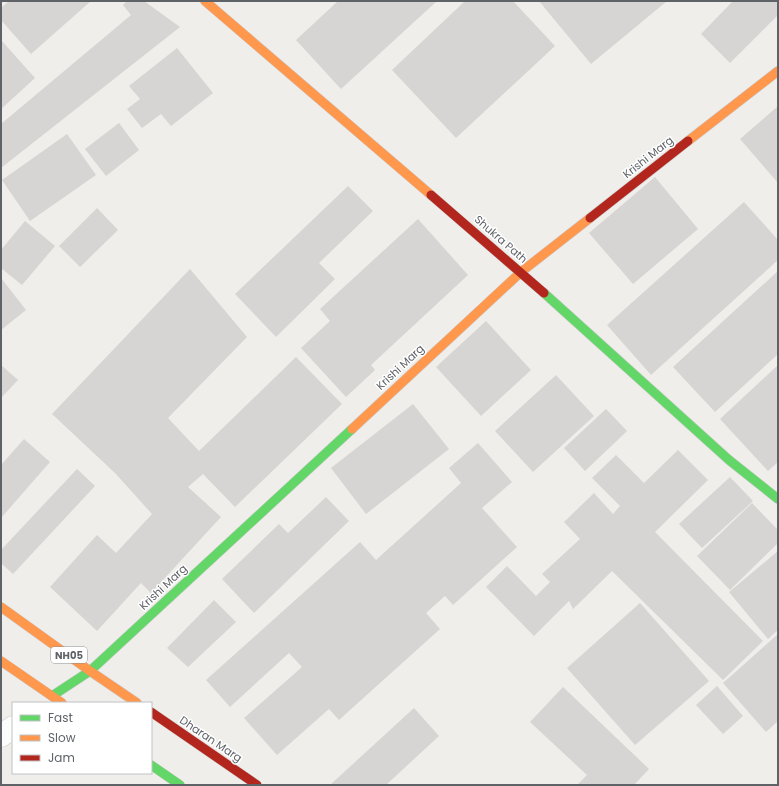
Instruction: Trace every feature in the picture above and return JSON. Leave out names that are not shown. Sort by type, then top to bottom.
[{"type":"street","name":"Shukra Path","points":[[205,1],[521,272],[729,460],[778,499]]},
{"type":"street","name":"Krishi Marg","points":[[52,701],[90,671],[521,272],[778,71]]},
{"type":"street","name":"NH05","points":[[1,607],[136,702]]},
{"type":"street","points":[[1,662],[52,701]]},
{"type":"street","name":"Dharan Marg","points":[[152,713],[257,785]]},
{"type":"street","points":[[1,736],[12,728]]},
{"type":"street","points":[[152,766],[180,785]]},
{"type":"building","points":[[9,1],[91,1],[31,54],[1,20],[1,8]]},
{"type":"building","points":[[127,1],[144,1],[180,27],[1,168],[1,124],[131,15],[123,5]]},
{"type":"building","points":[[338,1],[437,1],[341,89],[296,40]]},
{"type":"building","points":[[465,1],[513,1],[555,46],[456,138],[392,70]]},
{"type":"building","points":[[539,1],[667,1],[591,64]]},
{"type":"building","points":[[733,1],[778,1],[778,15],[730,63],[701,34]]},
{"type":"building","points":[[1,40],[35,78],[1,109]]},
{"type":"building","points":[[177,48],[213,93],[171,126],[161,114],[142,128],[127,109],[140,99],[129,86]]},
{"type":"building","points":[[778,106],[778,183],[740,139]]},
{"type":"building","points":[[119,123],[139,150],[106,176],[85,149]]},
{"type":"building","points":[[67,134],[96,175],[30,221],[2,180]]},
{"type":"building","points":[[655,177],[698,229],[633,284],[589,233]]},
{"type":"building","points":[[348,186],[373,211],[319,263],[335,279],[276,337],[235,294]]},
{"type":"building","points":[[744,202],[778,240],[778,260],[651,375],[607,325]]},
{"type":"building","points":[[97,208],[118,230],[80,267],[59,246]]},
{"type":"building","points":[[418,219],[468,275],[371,365],[375,370],[346,397],[301,348],[330,321],[320,309]]},
{"type":"building","points":[[25,221],[55,246],[22,285],[1,268],[1,250]]},
{"type":"building","points":[[190,269],[247,337],[168,418],[199,451],[296,357],[342,404],[235,507],[203,474],[188,487],[221,517],[151,593],[141,583],[97,631],[50,587],[97,535],[116,553],[152,514],[115,473],[52,414]]},
{"type":"building","points":[[778,271],[778,354],[715,412],[673,367]]},
{"type":"building","points":[[1,278],[26,310],[1,330]]},
{"type":"building","points":[[486,321],[531,370],[481,416],[436,367]]},
{"type":"building","points":[[1,365],[18,380],[1,398]]},
{"type":"building","points":[[778,365],[778,462],[768,471],[720,419]]},
{"type":"building","points":[[556,375],[594,416],[533,472],[495,431]]},
{"type":"building","points":[[413,404],[449,449],[366,514],[331,468]]},
{"type":"building","points":[[606,409],[627,431],[585,471],[564,448]]},
{"type":"building","points":[[24,439],[50,462],[1,518],[1,465]]},
{"type":"building","points":[[478,443],[512,482],[482,508],[517,547],[453,605],[445,596],[426,613],[440,629],[339,720],[329,709],[277,755],[244,718],[302,667],[289,653],[230,707],[206,680],[360,542],[376,560],[461,483],[449,468]]},
{"type":"building","points":[[678,450],[708,480],[655,532],[763,641],[723,680],[612,571],[573,609],[569,601],[534,636],[486,587],[507,566],[536,596],[550,582],[542,574],[580,539],[564,522],[594,493],[613,514],[620,506],[592,478],[616,455],[644,483]]},
{"type":"building","points":[[77,469],[95,486],[13,574],[1,563],[1,550]]},
{"type":"building","points":[[730,477],[753,501],[702,548],[679,524]]},
{"type":"building","points":[[326,497],[349,521],[254,613],[222,579],[279,524],[288,533]]},
{"type":"building","points":[[752,503],[778,530],[778,543],[730,590],[697,556]]},
{"type":"building","points":[[778,551],[778,630],[768,639],[729,592]]},
{"type":"building","points":[[214,600],[236,622],[188,667],[167,648]]},
{"type":"building","points":[[640,603],[709,681],[635,745],[567,668]]},
{"type":"building","points":[[778,634],[778,721],[766,732],[723,683]]},
{"type":"building","points":[[717,686],[743,716],[723,734],[696,705]]},
{"type":"building","points":[[563,687],[649,769],[634,785],[577,785],[587,775],[530,722]]},
{"type":"building","points":[[414,708],[439,736],[386,785],[330,785]]},
{"type":"traffic: fast","points":[[544,293],[729,460],[778,499]]},
{"type":"traffic: fast","points":[[52,696],[90,671],[352,429]]},
{"type":"traffic: fast","points":[[152,766],[180,785]]},
{"type":"traffic: slow","points":[[205,1],[431,195]]},
{"type":"traffic: slow","points":[[688,141],[778,71]]},
{"type":"traffic: slow","points":[[352,429],[521,272],[590,218]]},
{"type":"traffic: slow","points":[[1,607],[136,702]]},
{"type":"traffic: slow","points":[[1,661],[61,702]]},
{"type":"traffic: jam","points":[[590,218],[688,141]]},
{"type":"traffic: jam","points":[[431,195],[544,293]]},
{"type":"traffic: jam","points":[[152,713],[257,785]]}]
